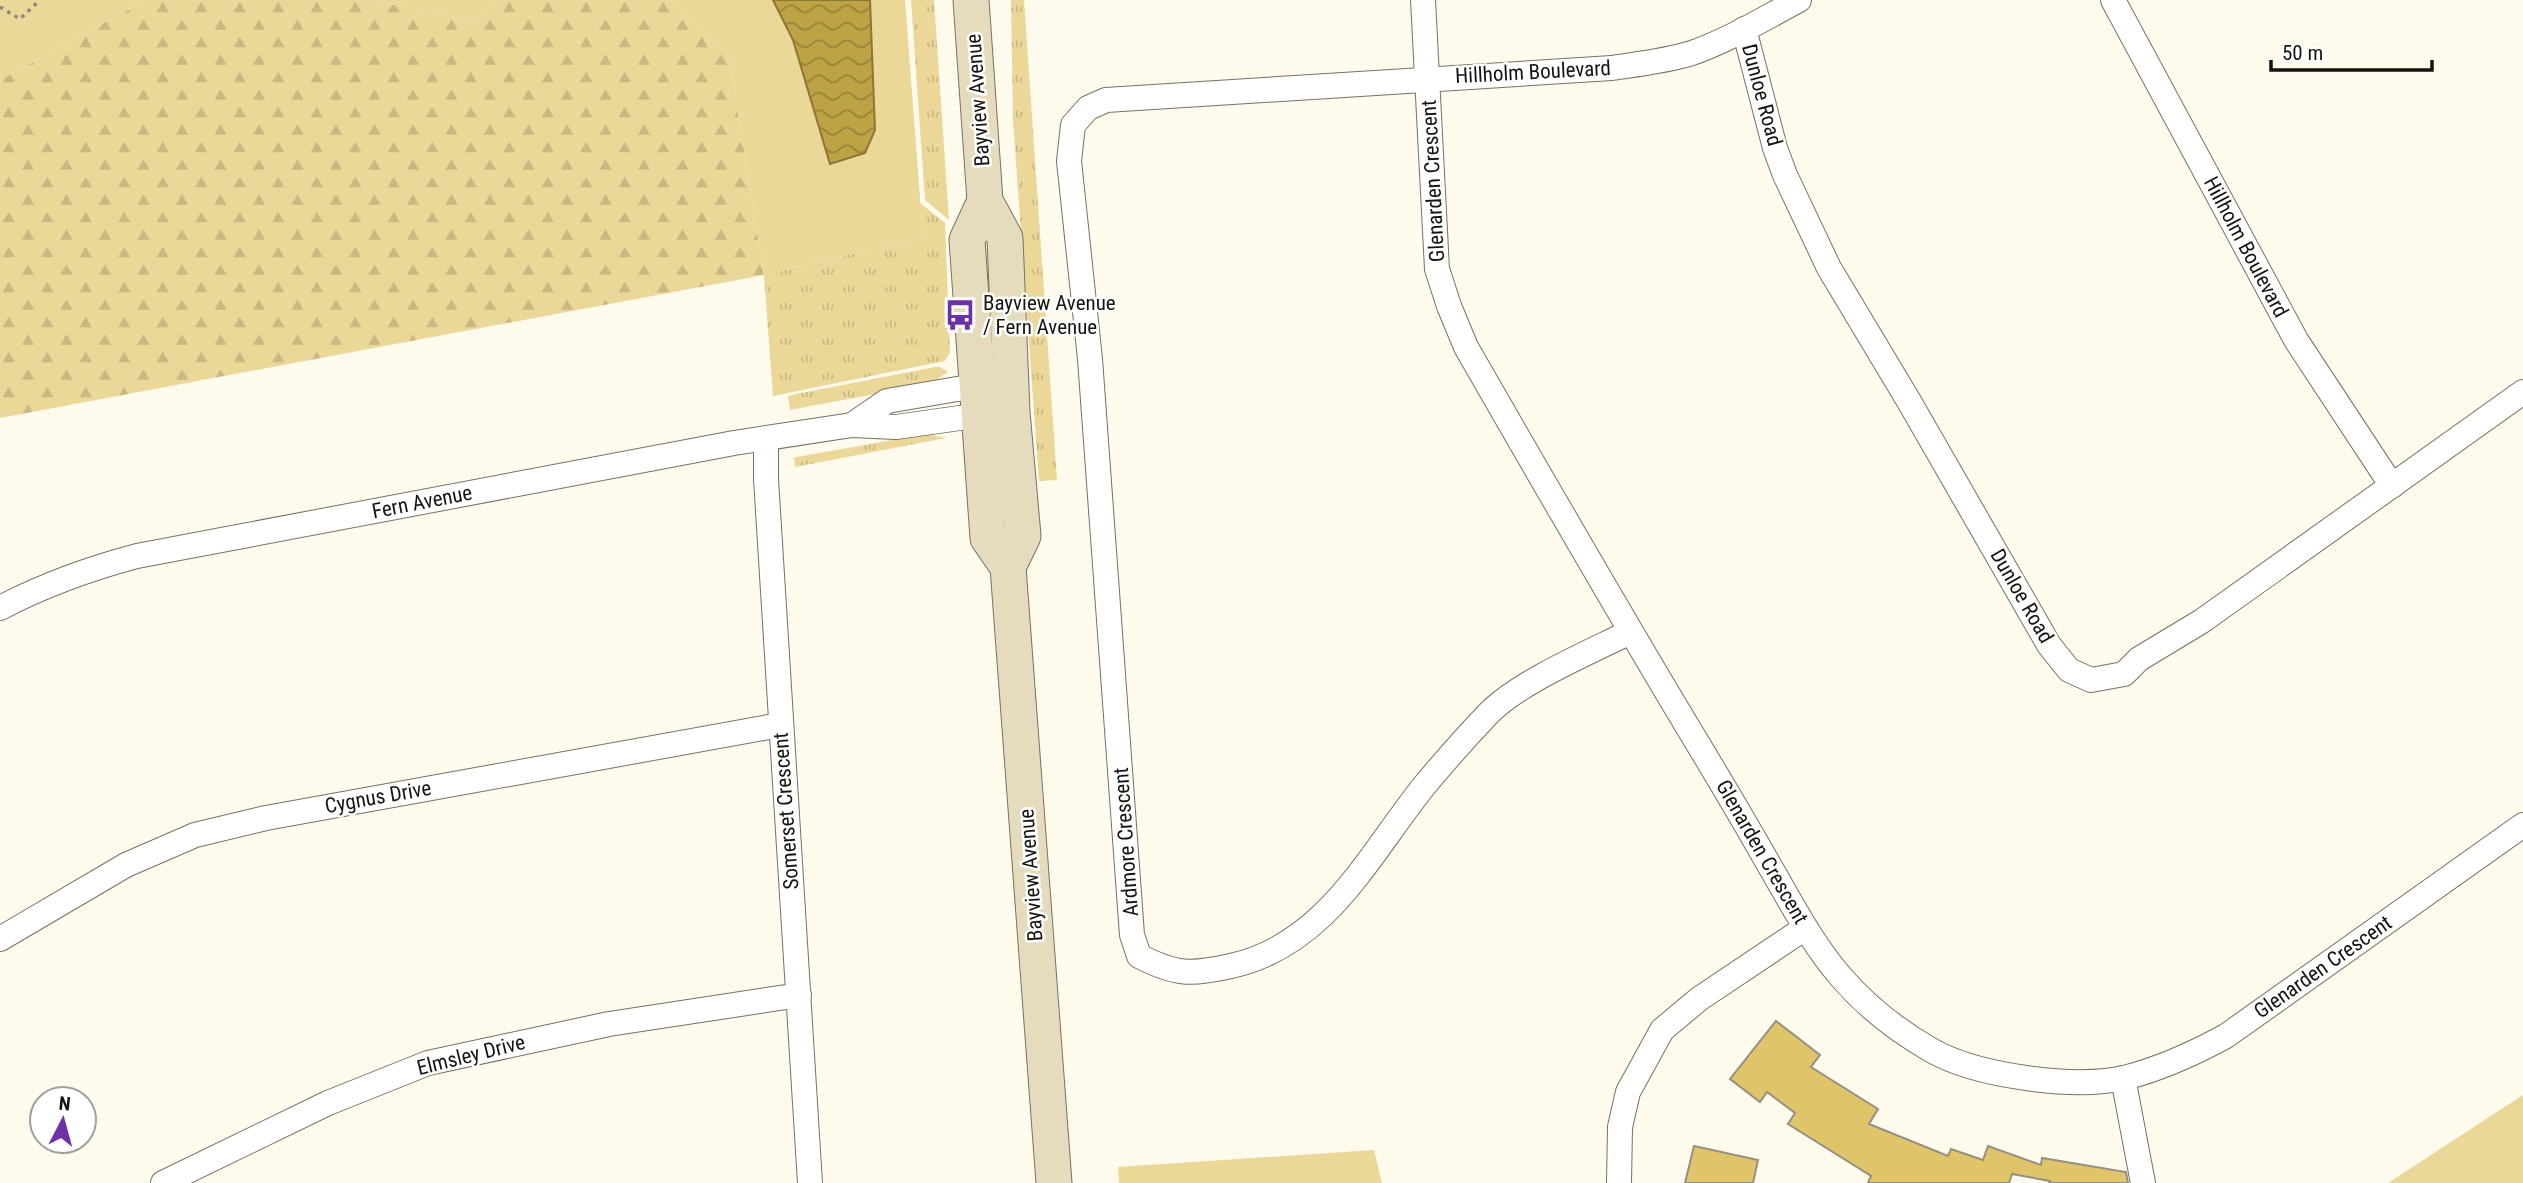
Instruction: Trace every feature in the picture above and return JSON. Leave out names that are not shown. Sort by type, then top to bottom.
[{"type":"main road","name":"Bayview Avenue","points":[[971,0],[985,201],[1005,238],[996,399],[1023,536],[1008,567],[1054,1183]]},
{"type":"street","name":"Glenarden Crescent","points":[[1423,0],[1437,269],[1466,347],[1805,928],[1861,1000],[1933,1051],[1974,1066],[2028,1079],[2073,1082],[2123,1078],[2187,1057],[2226,1036],[2523,825]]},
{"type":"street","name":"Hillholm Boulevard","points":[[1088,108],[1106,100],[1612,68],[1648,63],[1692,52],[1799,0]]},
{"type":"street","name":"Hillholm Boulevard","points":[[2113,0],[2296,340],[2392,485]]},
{"type":"street","name":"Dunloe Road","points":[[1744,29],[1775,148],[1829,268],[2049,645],[2069,670],[2091,680],[2124,674],[2139,659],[2202,621],[2523,392]]},
{"type":"street","name":"Ardmore Crescent","points":[[1088,108],[1073,125],[1069,160],[1090,359],[1132,935],[1139,956],[1164,969],[1199,973],[1256,961],[1298,937],[1335,905],[1425,786],[1489,712],[1518,690],[1630,632]]},
{"type":"street","name":"Fern Avenue","points":[[0,608],[38,588],[86,570],[136,556],[766,438],[852,425],[887,401],[996,399]]},
{"type":"street","name":"Somerset Crescent","points":[[766,438],[780,725],[810,1183]]},
{"type":"street","name":"Cygnus Drive","points":[[0,939],[126,865],[195,835],[266,818],[780,725]]},
{"type":"street","points":[[1619,1183],[1620,1127],[1628,1092],[1662,1030],[1699,999],[1805,928]]},
{"type":"street","name":"Elmsley Drive","points":[[163,1183],[328,1103],[428,1063],[609,1024],[799,995]]},
{"type":"street","points":[[2123,1078],[2143,1183]]},
{"type":"path","points":[[0,7],[20,19],[40,0]]},
{"type":"green space","points":[[0,0],[146,0],[0,80]]},
{"type":"green space","points":[[146,0],[370,0],[472,20],[499,0],[671,0],[729,56],[764,275],[0,418],[0,80]]},
{"type":"green space","points":[[370,0],[499,0],[472,20]]},
{"type":"green space","points":[[671,0],[905,0],[923,237],[764,275],[729,56]]},
{"type":"green space","points":[[911,0],[934,0],[949,220],[925,200]]},
{"type":"green space","points":[[1011,0],[1024,0],[1057,480],[1039,481],[1013,121]]},
{"type":"green space","points":[[920,203],[945,223],[950,352],[945,361],[773,396],[764,275],[923,237]]},
{"type":"green space","points":[[935,367],[948,372],[923,385],[790,410],[788,396]]},
{"type":"green space","points":[[926,434],[946,438],[795,467],[794,458],[797,457]]},
{"type":"green space","points":[[2523,1095],[2523,1183],[2388,1183]]},
{"type":"green space","points":[[1374,1150],[1382,1183],[1119,1183],[1118,1167]]},
{"type":"water","points":[[773,0],[870,0],[875,130],[865,153],[830,164],[793,40]]},
{"type":"building","points":[[1776,1021],[1820,1055],[1811,1067],[1878,1109],[1869,1124],[1948,1156],[1951,1149],[1983,1160],[1988,1146],[2041,1165],[2042,1158],[2126,1172],[2128,1183],[2049,1183],[2050,1181],[2012,1174],[2009,1183],[1868,1183],[1871,1176],[1788,1124],[1795,1113],[1767,1092],[1760,1102],[1730,1079]]},
{"type":"building","points":[[1694,1146],[1758,1160],[1753,1183],[1685,1183]]},
{"type":"place","name":"Bayview Avenue / Fern Avenue","points":[[960,315]]}]
